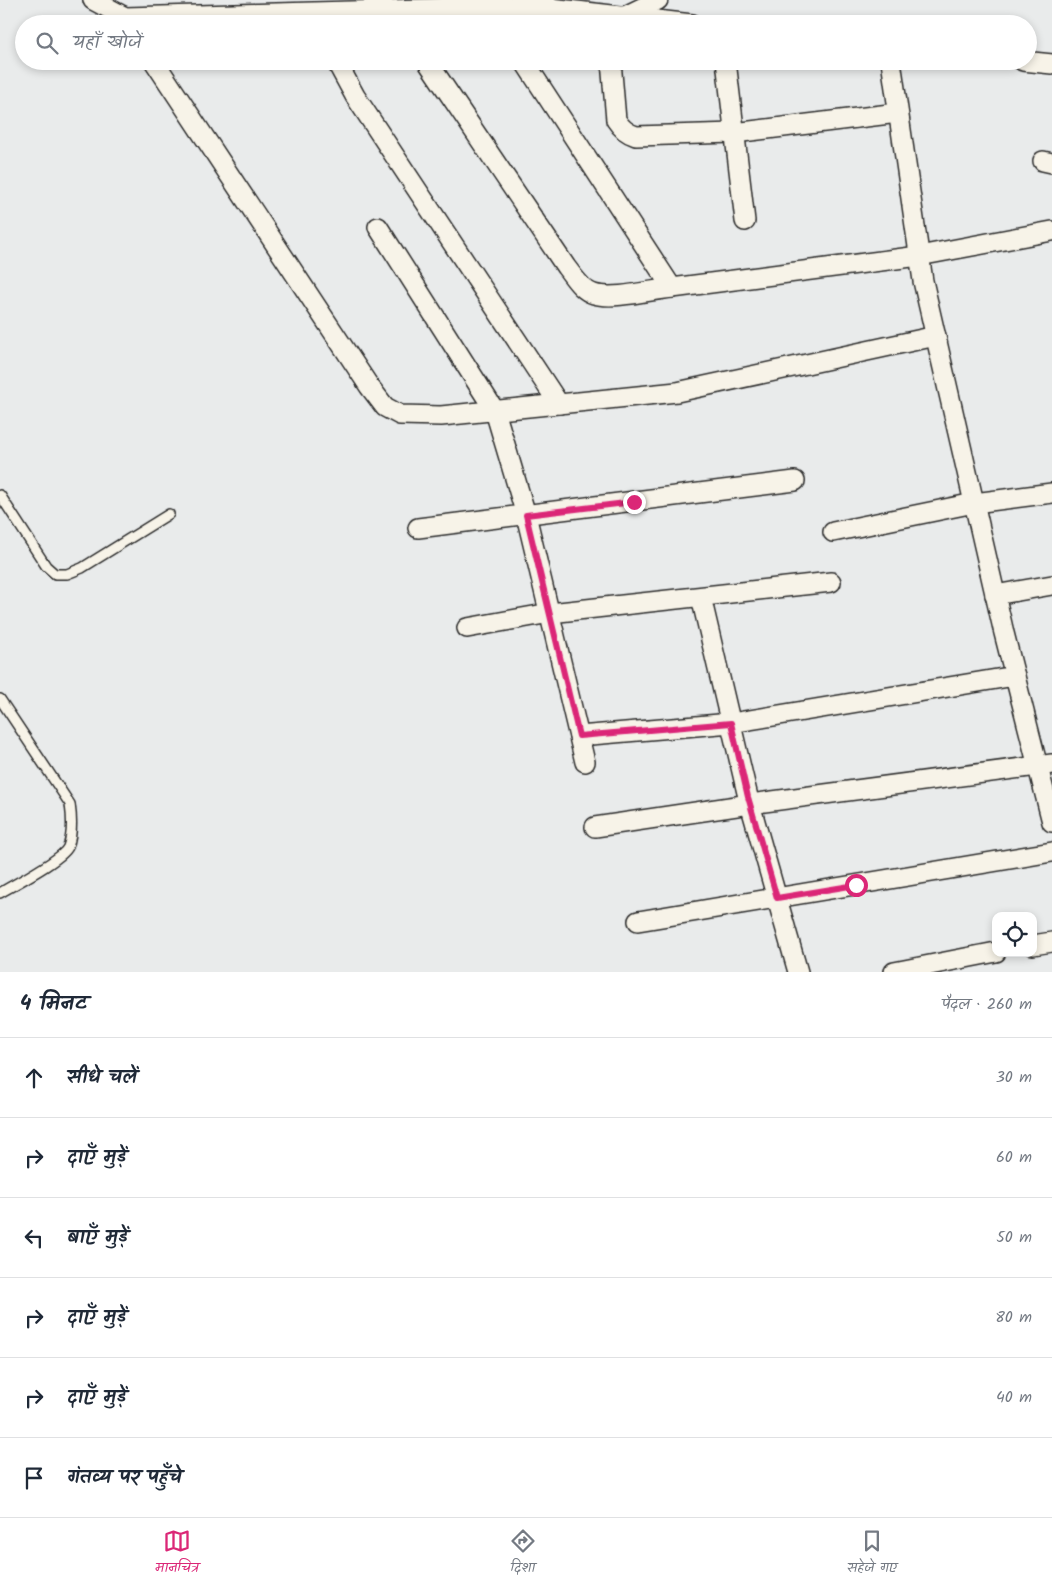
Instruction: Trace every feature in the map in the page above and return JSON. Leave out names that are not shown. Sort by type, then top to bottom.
[{"type":"street","points":[[93,0],[118,15]]},
{"type":"street","points":[[627,15],[658,0]]},
{"type":"street","points":[[410,15],[486,4],[532,6],[584,15]]},
{"type":"street","points":[[486,4],[493,15]]},
{"type":"street","points":[[187,15],[266,7],[299,15]]},
{"type":"street","points":[[1037,62],[1052,64]]},
{"type":"street","points":[[160,70],[369,386],[384,407],[400,415],[441,416],[676,392],[936,336]]},
{"type":"street","points":[[341,70],[360,104],[559,404]]},
{"type":"street","points":[[432,70],[560,259],[581,286],[594,294],[614,296],[920,256],[1052,231]]},
{"type":"street","points":[[530,70],[672,288]]},
{"type":"street","points":[[612,70],[616,120],[627,133],[636,136],[734,133],[898,112]]},
{"type":"street","points":[[727,70],[745,221]]},
{"type":"street","points":[[891,70],[920,256],[936,336],[1015,676],[1045,766],[1052,822]]},
{"type":"street","points":[[378,227],[495,411],[526,515],[586,762]]},
{"type":"street","points":[[418,528],[795,481]]},
{"type":"street","points":[[833,532],[974,503],[1052,493]]},
{"type":"street","points":[[467,628],[550,613],[831,582]]},
{"type":"street","points":[[995,595],[1052,585]]},
{"type":"street","points":[[701,597],[750,804],[798,972]]},
{"type":"street","points":[[579,736],[731,723],[1015,676]]},
{"type":"street","points":[[595,827],[750,804],[1045,766]]},
{"type":"street","points":[[638,921],[1052,852]]},
{"type":"street","points":[[1037,944],[1052,942]]},
{"type":"street","points":[[894,972],[992,953]]},
{"type":"lane","points":[[0,495],[46,566],[55,574],[67,574],[82,568],[169,514]]},
{"type":"lane","points":[[0,699],[70,804],[73,822],[68,849],[54,860],[0,893]]},
{"type":"route","points":[[634,502],[526,515],[579,736],[731,723],[748,797],[777,898],[856,885]]}]
